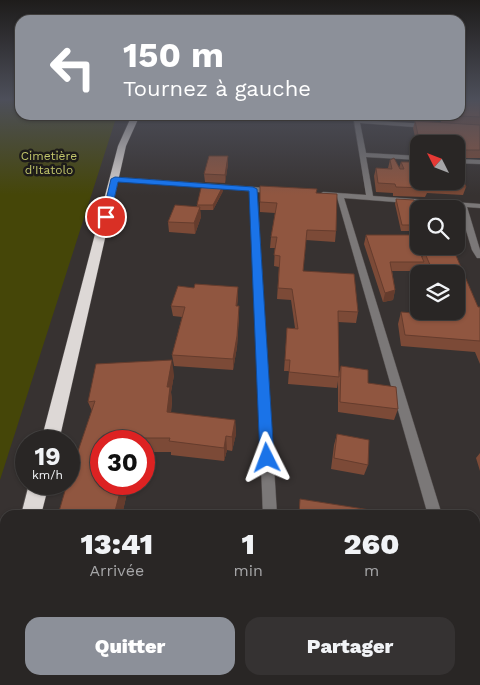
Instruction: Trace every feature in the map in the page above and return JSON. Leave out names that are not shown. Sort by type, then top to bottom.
[{"type":"highway","points":[[53,430],[122,146],[129,131]]},
{"type":"highway","points":[[32,510],[36,495]]},
{"type":"street","points":[[359,131],[370,198]]},
{"type":"street","points":[[363,154],[410,157]]},
{"type":"street","points":[[465,161],[480,162]]},
{"type":"street","points":[[115,179],[282,191]]},
{"type":"street","points":[[253,189],[270,510]]},
{"type":"street","points":[[311,193],[410,201]]},
{"type":"street","points":[[340,196],[433,510]]},
{"type":"street","points":[[465,204],[480,206]]},
{"type":"street","points":[[465,214],[476,250],[480,256]]},
{"type":"green space","name":"Cimetière d'Itatolo","points":[[0,131],[112,131],[15,430],[0,480]]},
{"type":"building","points":[[417,131],[480,131],[480,150],[465,150],[465,135],[418,135]]},
{"type":"building","points":[[209,156],[228,156],[225,175],[204,174]]},
{"type":"building","points":[[394,158],[400,169],[404,169],[401,162],[410,162],[410,187],[378,183],[376,168],[392,169],[390,160]]},
{"type":"building","points":[[202,184],[223,186],[213,205],[197,205]]},
{"type":"building","points":[[260,186],[317,189],[316,193],[337,194],[336,231],[307,230],[303,271],[354,274],[358,312],[338,311],[339,377],[289,372],[290,360],[285,360],[287,328],[298,329],[292,289],[278,288],[280,256],[274,255],[277,237],[271,237],[277,203],[260,202]]},
{"type":"building","points":[[396,199],[414,200],[410,200],[410,225],[402,225]]},
{"type":"building","points":[[175,205],[200,207],[194,223],[168,222]]},
{"type":"building","points":[[366,235],[410,235],[410,255],[421,255],[424,262],[390,262],[395,290],[385,293]]},
{"type":"building","points":[[426,255],[456,255],[460,265],[430,265]]},
{"type":"building","points":[[465,277],[478,307],[480,307],[480,341],[405,335],[401,312],[410,313],[410,320],[465,320]]},
{"type":"building","points":[[195,284],[238,287],[236,306],[239,306],[237,336],[233,359],[172,355],[185,307],[171,306],[178,286],[194,288]]},
{"type":"building","points":[[172,360],[167,387],[170,387],[167,412],[235,420],[232,437],[226,436],[224,448],[169,441],[170,438],[155,438],[155,430],[90,430],[90,495],[119,495],[115,510],[59,510],[64,495],[80,495],[80,445],[95,401],[88,402],[96,364]]},
{"type":"building","points":[[341,366],[368,370],[368,383],[396,387],[398,409],[340,402]]},
{"type":"building","points":[[337,434],[369,440],[368,465],[334,458]]},
{"type":"building","points":[[300,499],[370,510],[299,510]]},
{"type":"route","points":[[106,217],[115,179],[253,189],[267,458]]}]
